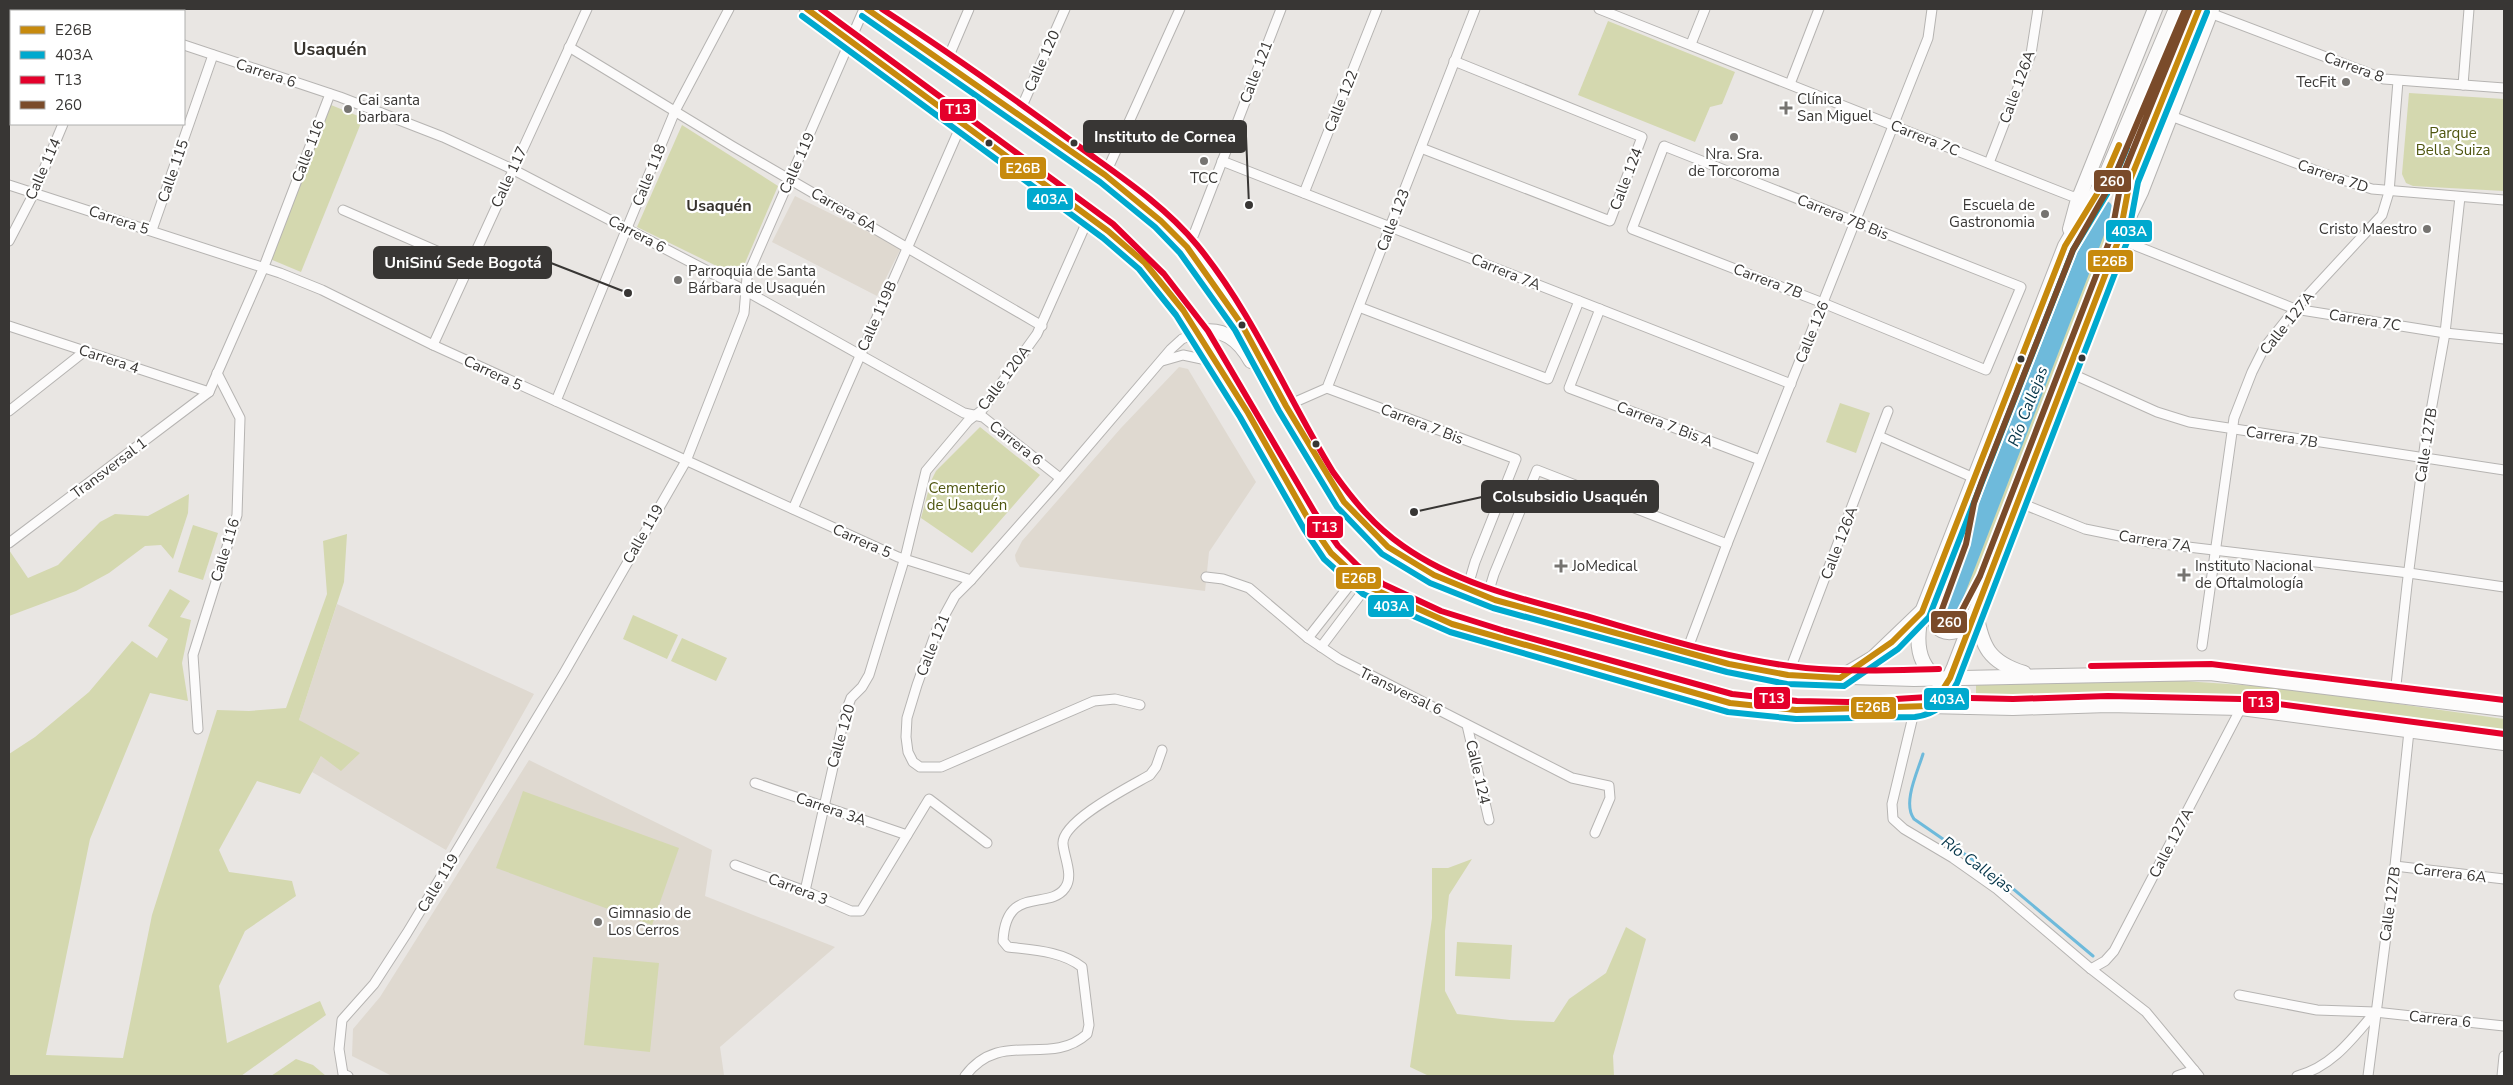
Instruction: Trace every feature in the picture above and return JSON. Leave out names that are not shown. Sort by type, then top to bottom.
[{"type":"main road","points":[[807,9],[849,42],[1089,217],[1127,246],[1145,263],[1183,310],[1216,362],[1311,524],[1332,553],[1367,586],[1452,624],[1730,703],[1796,710],[2116,706],[2241,708],[2504,743]]},
{"type":"main road","points":[[866,9],[1019,113],[1105,175],[1161,221],[1187,247],[1242,325],[1286,406],[1344,502],[1370,530],[1408,560],[1466,589],[1487,597],[1686,653],[1729,664],[1788,675],[1944,681],[2034,676],[2210,673],[2395,694],[2504,709]]},
{"type":"main road","points":[[1967,707],[1921,659],[1917,647],[1917,633],[1922,612],[2065,246],[2080,197],[2155,9]]},
{"type":"main road","points":[[2065,246],[2105,177],[2176,9]]},
{"type":"main road","points":[[1921,707],[1944,681],[1976,612],[2118,239],[2141,192],[2207,10]]},
{"type":"main road","points":[[2118,239],[2130,180],[2207,10]]},
{"type":"main road","points":[[1197,333],[1203,331],[1225,334],[1242,344],[1275,399],[1303,435]]},
{"type":"main road","points":[[1966,501],[1958,542],[1932,612],[1938,627],[1951,632],[1962,627],[1988,578]]},
{"type":"main road","points":[[1840,678],[1873,658],[1922,612]]},
{"type":"main road","points":[[1976,612],[1980,636],[1989,653],[1999,663],[2010,669],[2034,676]]},
{"type":"street","name":"Calle 117","points":[[433,345],[512,169],[587,9]]},
{"type":"street","name":"Calle 118","points":[[556,401],[675,111],[729,9]]},
{"type":"street","name":"Calle 119","points":[[348,1076],[343,1074],[339,1049],[342,1020],[374,984],[408,933],[564,673],[686,461],[744,313],[747,277],[849,42],[866,9]]},
{"type":"street","points":[[946,63],[969,9]]},
{"type":"street","name":"Calle 120","points":[[1019,113],[1065,9]]},
{"type":"street","points":[[1105,175],[1180,9]]},
{"type":"street","name":"Calle 121","points":[[1187,247],[1194,234],[1281,9]]},
{"type":"street","name":"Calle 122","points":[[1304,193],[1378,9]]},
{"type":"street","name":"Calle 123","points":[[1327,388],[1475,9]]},
{"type":"street","name":"Carrera 7C","points":[[1599,9],[2071,196],[2080,197]]},
{"type":"street","points":[[1691,44],[1705,9]]},
{"type":"street","points":[[1790,84],[1819,9]]},
{"type":"street","name":"Calle 126","points":[[1686,653],[1760,460],[1928,38],[1932,9]]},
{"type":"street","name":"Calle 126A","points":[[1989,163],[2031,54],[2038,9]]},
{"type":"street","points":[[2462,85],[2469,9]]},
{"type":"street","name":"Carrera 8","points":[[2207,10],[2384,79],[2504,88]]},
{"type":"street","name":"Carrera 6","points":[[185,45],[330,94],[442,137],[512,169],[746,291],[964,413],[983,417],[1060,478]]},
{"type":"street","name":"Carrera 6A","points":[[569,48],[1042,326]]},
{"type":"street","name":"Calle 115","points":[[152,230],[212,55]]},
{"type":"street","name":"Calle 124","points":[[1420,148],[1610,221],[1642,138],[1454,61]]},
{"type":"street","name":"Calle 127A","points":[[2202,646],[2232,429],[2242,396],[2260,356],[2295,309],[2382,215],[2389,192],[2398,81]]},
{"type":"street","name":"Calle 116","points":[[209,392],[263,269],[330,94]]},
{"type":"street","name":"Carrera 7D","points":[[2170,116],[2363,187],[2389,192],[2504,200]]},
{"type":"street","name":"Calle 119B","points":[[793,509],[962,123]]},
{"type":"street","name":"Calle 114","points":[[9,241],[34,193],[63,125]]},
{"type":"street","name":"Calle 124","points":[[1632,229],[1664,146]]},
{"type":"street","name":"Carrera 7B Bis","points":[[1664,146],[2021,287],[1986,370]]},
{"type":"street","name":"Carrera 7A","points":[[1222,161],[1791,384]]},
{"type":"street","points":[[2080,197],[2090,193],[2105,177]]},
{"type":"street","name":"Carrera 5","points":[[9,184],[152,230],[263,269],[280,273],[322,290],[433,345],[904,559],[971,580]]},
{"type":"street","name":"Calle 127B","points":[[2395,694],[2424,459],[2445,332],[2460,197]]},
{"type":"street","points":[[343,210],[469,265]]},
{"type":"street","name":"Calle 120A","points":[[904,559],[926,471],[974,416],[982,410],[1042,326],[1089,217]]},
{"type":"street","name":"Carrera 7B","points":[[1632,229],[1823,303],[1986,370]]},
{"type":"street","name":"Carrera 7C","points":[[2118,239],[2295,309],[2504,339]]},
{"type":"street","points":[[1358,307],[1548,380],[1579,301]]},
{"type":"street","name":"Carrera 7 Bis A","points":[[1600,309],[1570,388],[1760,460]]},
{"type":"street","name":"Carrera 4","points":[[9,326],[209,392]]},
{"type":"street","name":"Calle 121","points":[[1140,705],[1115,699],[1094,701],[941,767],[920,767],[913,762],[908,752],[906,737],[907,718],[916,685],[936,629],[954,596],[971,580],[1161,361],[1182,339],[1197,333]]},
{"type":"street","points":[[9,411],[85,351]]},
{"type":"street","points":[[1161,361],[1183,355],[1216,362]]},
{"type":"street","name":"Carrera 7B","points":[[2068,372],[2173,417],[2232,429],[2504,470]]},
{"type":"street","name":"Calle 116","points":[[198,729],[193,655],[236,515],[240,418],[217,373]]},
{"type":"street","points":[[1286,406],[1327,388]]},
{"type":"street","name":"Carrera 7 Bis","points":[[1327,388],[1516,460],[1466,589]]},
{"type":"street","name":"Transversal 1","points":[[9,543],[209,392]]},
{"type":"street","name":"Calle 126A","points":[[1788,675],[1888,411]]},
{"type":"street","points":[[1879,436],[1974,478]]},
{"type":"street","points":[[1487,597],[1494,574],[1537,470],[1727,544]]},
{"type":"street","name":"Carrera 7A","points":[[2018,502],[2085,529],[2154,543],[2504,586]]},
{"type":"street","name":"Calle 120","points":[[805,891],[845,714],[851,698],[862,687],[869,675],[904,559]]},
{"type":"street","name":"Transversal 6","points":[[1206,577],[1223,578],[1249,588],[1308,638],[1360,672],[1572,778],[1608,786],[1610,798],[1594,833]]},
{"type":"street","points":[[1308,638],[1356,577]]},
{"type":"street","points":[[1321,647],[1367,586]]},
{"type":"street","points":[[1921,707],[1891,812],[1893,819],[1904,829],[1953,858],[1997,889],[2091,970],[2146,1012],[2197,1073]]},
{"type":"street","name":"Calle 127A","points":[[2091,970],[2105,961],[2114,951],[2241,708]]},
{"type":"street","name":"Calle 124","points":[[1467,725],[1489,820]]},
{"type":"street","name":"Calle 127B","points":[[2368,1076],[2410,731]]},
{"type":"street","points":[[965,1076],[983,1057],[1013,1049],[1047,1050],[1062,1047],[1087,1034],[1089,1025],[1082,967],[1072,959],[1061,955],[1008,947],[1003,941],[1004,925],[1008,916],[1030,900],[1059,895],[1066,887],[1068,879],[1063,842],[1066,832],[1078,820],[1150,775],[1156,767],[1162,750]]},
{"type":"street","name":"Carrera 3A","points":[[756,783],[907,835]]},
{"type":"street","points":[[907,835],[928,799],[987,843]]},
{"type":"street","name":"Carrera 3","points":[[735,865],[805,891],[851,911],[861,911],[907,835]]},
{"type":"street","name":"Carrera 6A","points":[[2395,866],[2504,879]]},
{"type":"street","name":"Carrera 6","points":[[2239,995],[2317,1010],[2375,1012],[2504,1026]]},
{"type":"street","points":[[2297,1076],[2306,1074],[2333,1058],[2375,1012]]},
{"type":"street","points":[[2502,1076],[2504,1056]]},
{"type":"street","points":[[2177,1076],[2197,1073]]},
{"type":"shaded area","points":[[795,196],[901,248],[877,296],[772,242]]},
{"type":"shaded area","points":[[1179,367],[1188,369],[1256,482],[1209,552],[1205,591],[1020,567],[1015,555],[1022,541],[1121,428]]},
{"type":"shaded area","points":[[337,604],[534,694],[446,850],[312,772],[321,756],[299,720]]},
{"type":"shaded area","name":"Gimnasio de Los Cerros","points":[[529,760],[712,850],[705,896],[835,947],[720,1047],[724,1075],[392,1076],[352,1056],[353,1029],[380,997]]},
{"type":"green space","points":[[9,9],[100,9],[10,10],[9,55]]},
{"type":"green space","points":[[1608,21],[1735,72],[1722,104],[1710,107],[1695,142],[1578,95]]},
{"type":"green space","name":"Parque Bella Suiza","points":[[2409,93],[2504,99],[2504,191],[2413,186],[2406,183],[2402,174]]},
{"type":"green space","points":[[331,105],[363,118],[301,272],[270,259]]},
{"type":"green space","points":[[682,125],[778,186],[739,277],[637,227]]},
{"type":"green space","points":[[2098,211],[2113,217],[2110,240],[2098,282],[1989,565],[1962,619],[1953,627],[1942,626],[1937,608],[1962,544],[1971,516],[1974,494],[2073,245]]},
{"type":"green space","points":[[1840,403],[1870,413],[1856,453],[1826,442]]},
{"type":"green space","name":"Cementerio de Usaquén","points":[[980,427],[1040,475],[972,553],[921,518],[931,481],[936,471]]},
{"type":"green space","points":[[189,494],[188,513],[173,559],[161,545],[145,546],[109,573],[76,591],[9,616],[9,550],[28,578],[58,565],[100,522],[115,514],[148,516]]},
{"type":"green space","points":[[193,525],[218,533],[203,580],[178,572]]},
{"type":"green space","points":[[347,534],[344,582],[299,720],[360,753],[341,771],[321,756],[300,794],[257,781],[219,850],[229,872],[292,881],[296,896],[245,931],[219,986],[227,1043],[320,1001],[326,1015],[241,1076],[9,1076],[9,754],[35,737],[89,692],[132,641],[157,658],[168,639],[148,626],[170,589],[190,601],[180,617],[191,620],[182,663],[188,701],[150,693],[90,839],[46,1055],[123,1058],[152,915],[217,710],[249,711],[286,708],[327,594],[323,541]]},
{"type":"green space","points":[[633,615],[678,635],[667,659],[623,639]]},
{"type":"green space","points":[[682,638],[727,658],[716,681],[671,661]]},
{"type":"green space","points":[[2184,681],[2286,688],[2504,719],[2504,737],[2244,703],[2138,698],[2072,700],[1976,697],[1976,684]]},
{"type":"green space","points":[[523,791],[679,848],[652,925],[496,868]]},
{"type":"green space","points":[[1472,859],[1449,895],[1445,931],[1445,991],[1457,1014],[1510,1020],[1554,1022],[1569,999],[1606,973],[1626,927],[1646,939],[1613,1056],[1614,1076],[1429,1076],[1410,1067],[1432,918],[1432,868],[1448,868]]},
{"type":"green space","points":[[1457,942],[1512,945],[1510,979],[1455,976]]},
{"type":"green space","points":[[593,957],[659,963],[650,1052],[584,1045]]},
{"type":"green space","points":[[296,1059],[313,1065],[326,1076],[271,1076]]},
{"type":"waterway","name":"Río Callejas","points":[[1951,602],[2103,210]]},
{"type":"waterway","name":"Río Callejas","points":[[1923,754],[1910,796],[1911,812],[1914,819],[2005,882],[2093,956]]},
{"type":"transit line","name":"E26B","points":[[807,9],[1108,231],[1145,263],[1183,310],[1248,413],[1311,524],[1331,553],[1367,586],[1452,624],[1730,703],[1796,710],[1928,706],[1938,697],[1950,678],[2119,239],[2130,180],[2199,9]]},
{"type":"transit line","name":"T13","points":[[821,9],[1113,224],[1164,274],[1208,331],[1315,513],[1338,546],[1358,566],[1383,584],[1441,611],[1505,631],[1732,694],[1797,701],[1848,702],[1928,697],[2013,699],[2108,696],[2241,699],[2504,734]]},
{"type":"transit line","name":"E26B","points":[[867,9],[1105,175],[1161,221],[1187,247],[1242,325],[1286,406],[1344,502],[1388,547],[1434,575],[1495,600],[1729,664],[1788,675],[1840,678],[1892,642],[1922,612],[2065,246],[2100,189],[2119,145]]},
{"type":"transit line","name":"T13","points":[[882,9],[1032,112],[1127,181],[1171,217],[1197,245],[1217,271],[1253,327],[1333,472],[1356,502],[1383,530],[1423,559],[1466,580],[1512,596],[1693,646],[1749,659],[1823,669],[1939,669]]},
{"type":"transit line","name":"260","points":[[2184,12],[2113,180],[2073,250],[1982,481],[1974,503],[1966,544],[1941,612],[1947,622],[1954,621],[1959,616],[1980,576],[2111,237],[2122,177],[2190,9]]},
{"type":"transit line","name":"403A","points":[[802,16],[1103,238],[1139,269],[1176,315],[1240,417],[1304,529],[1324,559],[1363,594],[1450,632],[1728,712],[1796,719],[1915,717],[1930,713],[1941,706],[1957,683],[2127,242],[2138,182],[2207,12]]},
{"type":"transit line","name":"403A","points":[[862,16],[1100,182],[1155,227],[1180,253],[1235,330],[1279,411],[1337,507],[1382,554],[1430,583],[1493,608],[1727,672],[1787,684],[1844,686],[1898,649],[1929,617],[2073,250],[2107,194],[2127,148]]},
{"type":"transit line","name":"T13","points":[[2091,666],[2211,664],[2504,700]]},
{"type":"place","name":"TecFit","points":[[2346,82]]},
{"type":"place","name":"Clínica San Miguel","points":[[1786,108]]},
{"type":"place","name":"Cai santa barbara","points":[[348,109]]},
{"type":"place","name":"Nra. Sra. de Torcoroma","points":[[1734,137]]},
{"type":"place","name":"TCC","points":[[1204,161]]},
{"type":"place","name":"Instituto de Cornea","points":[[1249,205]]},
{"type":"place","name":"Escuela de Gastronomia","points":[[2045,214]]},
{"type":"place","name":"Cristo Maestro","points":[[2427,229]]},
{"type":"place","name":"Parroquia de Santa Bárbara de Usaquén","points":[[678,280]]},
{"type":"place","name":"UniSinú Sede Bogotá","points":[[628,293]]},
{"type":"place","name":"Colsubsidio Usaquén","points":[[1414,512]]},
{"type":"place","name":"JoMedical","points":[[1561,566]]},
{"type":"place","name":"Instituto Nacional de Oftalmología","points":[[2184,575]]},
{"type":"place","name":"Gimnasio de Los Cerros","points":[[598,922]]},
{"type":"district","name":"Usaquén","points":[[330,49]]},
{"type":"district","name":"Usaquén","points":[[719,205]]}]
